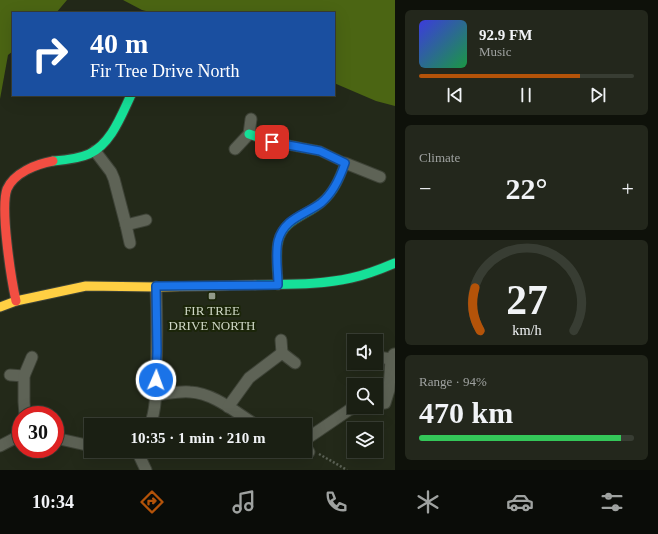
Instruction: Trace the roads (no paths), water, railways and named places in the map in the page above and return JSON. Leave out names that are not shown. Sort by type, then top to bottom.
[{"type":"street","points":[[16,300],[1,232],[1,210],[6,189],[13,181],[31,168],[40,164],[50,161],[71,160],[95,151],[106,140],[130,96]]},
{"type":"street","points":[[235,149],[249,134],[251,119]]},
{"type":"street","points":[[249,134],[272,142],[320,151],[380,177]]},
{"type":"street","points":[[95,151],[111,172],[114,179],[130,243]]},
{"type":"street","points":[[278,285],[277,251],[278,240],[282,230],[288,223],[321,202],[328,195],[335,186],[345,163]]},
{"type":"street","points":[[126,225],[146,220]]},
{"type":"street","points":[[0,307],[16,300],[86,286],[278,285],[336,281],[370,273],[395,263]]},
{"type":"street","points":[[153,418],[156,394],[157,351],[156,286]]},
{"type":"street","points":[[281,340],[282,353],[295,363]]},
{"type":"street","points":[[228,407],[249,378],[282,353]]},
{"type":"street","points":[[383,357],[393,356],[390,390],[385,403],[383,403]]},
{"type":"street","points":[[25,406],[24,376],[32,357]]},
{"type":"street","points":[[10,375],[24,376]]},
{"type":"street","points":[[156,394],[189,392],[201,394],[211,397],[245,418]]},
{"type":"street","points":[[312,435],[347,411]]},
{"type":"street","points":[[0,446],[12,440]]},
{"type":"street","points":[[64,440],[84,444]]},
{"type":"street","points":[[140,458],[146,470]]},
{"type":"place","name":"FIR TREE DRIVE NORTH","points":[[212,296]]}]
